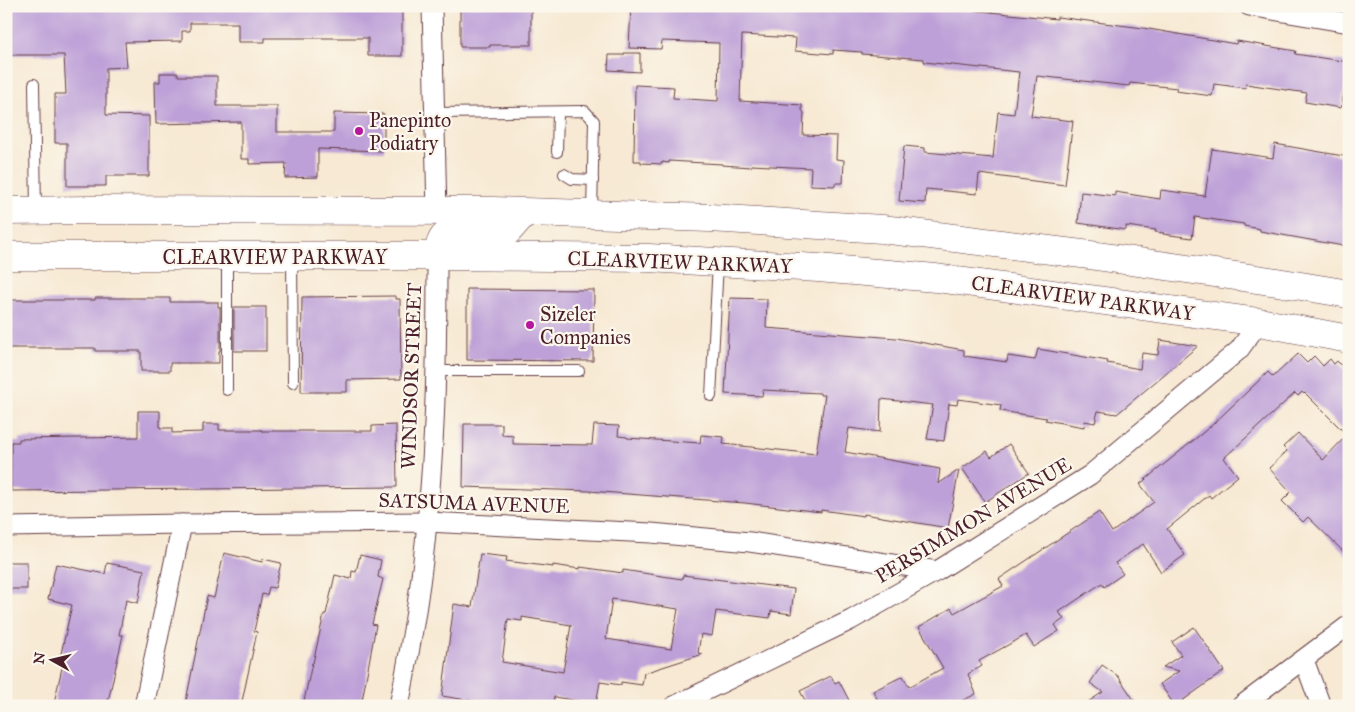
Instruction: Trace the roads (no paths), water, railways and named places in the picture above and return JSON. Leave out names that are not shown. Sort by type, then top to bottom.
[{"type":"highway","name":"CLEARVIEW PARKWAY","points":[[6,211],[524,212],[710,218],[882,229],[1100,257],[1349,294]]},
{"type":"highway","points":[[350,256],[364,240],[412,239],[426,234],[434,224],[437,212]]},
{"type":"highway","points":[[437,256],[440,243],[446,234],[456,231],[508,231],[524,212]]},
{"type":"highway","name":"CLEARVIEW PARKWAY","points":[[6,256],[649,258],[818,268],[936,278],[1259,322],[1349,339]]},
{"type":"highway","points":[[1296,329],[1349,326]]},
{"type":"street","points":[[432,6],[437,212]]},
{"type":"street","points":[[1249,6],[1349,23]]},
{"type":"street","name":"WINDSOR STREET","points":[[399,706],[408,658],[427,522],[436,371],[437,256]]},
{"type":"street","name":"PERSIMMON AVENUE","points":[[674,706],[850,620],[937,571],[1090,475],[1239,350],[1259,322]]},
{"type":"street","name":"SATSUMA AVENUE","points":[[6,527],[427,522],[651,532],[750,542],[937,571]]},
{"type":"street","points":[[144,706],[182,524]]},
{"type":"street","points":[[1241,706],[1349,625]]},
{"type":"street","points":[[1304,660],[1321,706]]},
{"type":"lane","points":[[34,84],[36,211]]},
{"type":"lane","points":[[434,113],[585,111],[594,121],[592,213]]},
{"type":"lane","points":[[557,152],[558,112]]},
{"type":"lane","points":[[564,174],[572,179],[593,180]]},
{"type":"lane","points":[[292,256],[293,383]]},
{"type":"lane","points":[[227,257],[227,390]]},
{"type":"lane","points":[[711,396],[718,262]]},
{"type":"lane","points":[[436,371],[579,371]]},
{"type":"place","name":"Panepinto Podiatry","points":[[359,131]]},
{"type":"place","name":"Sizeler Companies","points":[[530,325]]}]
